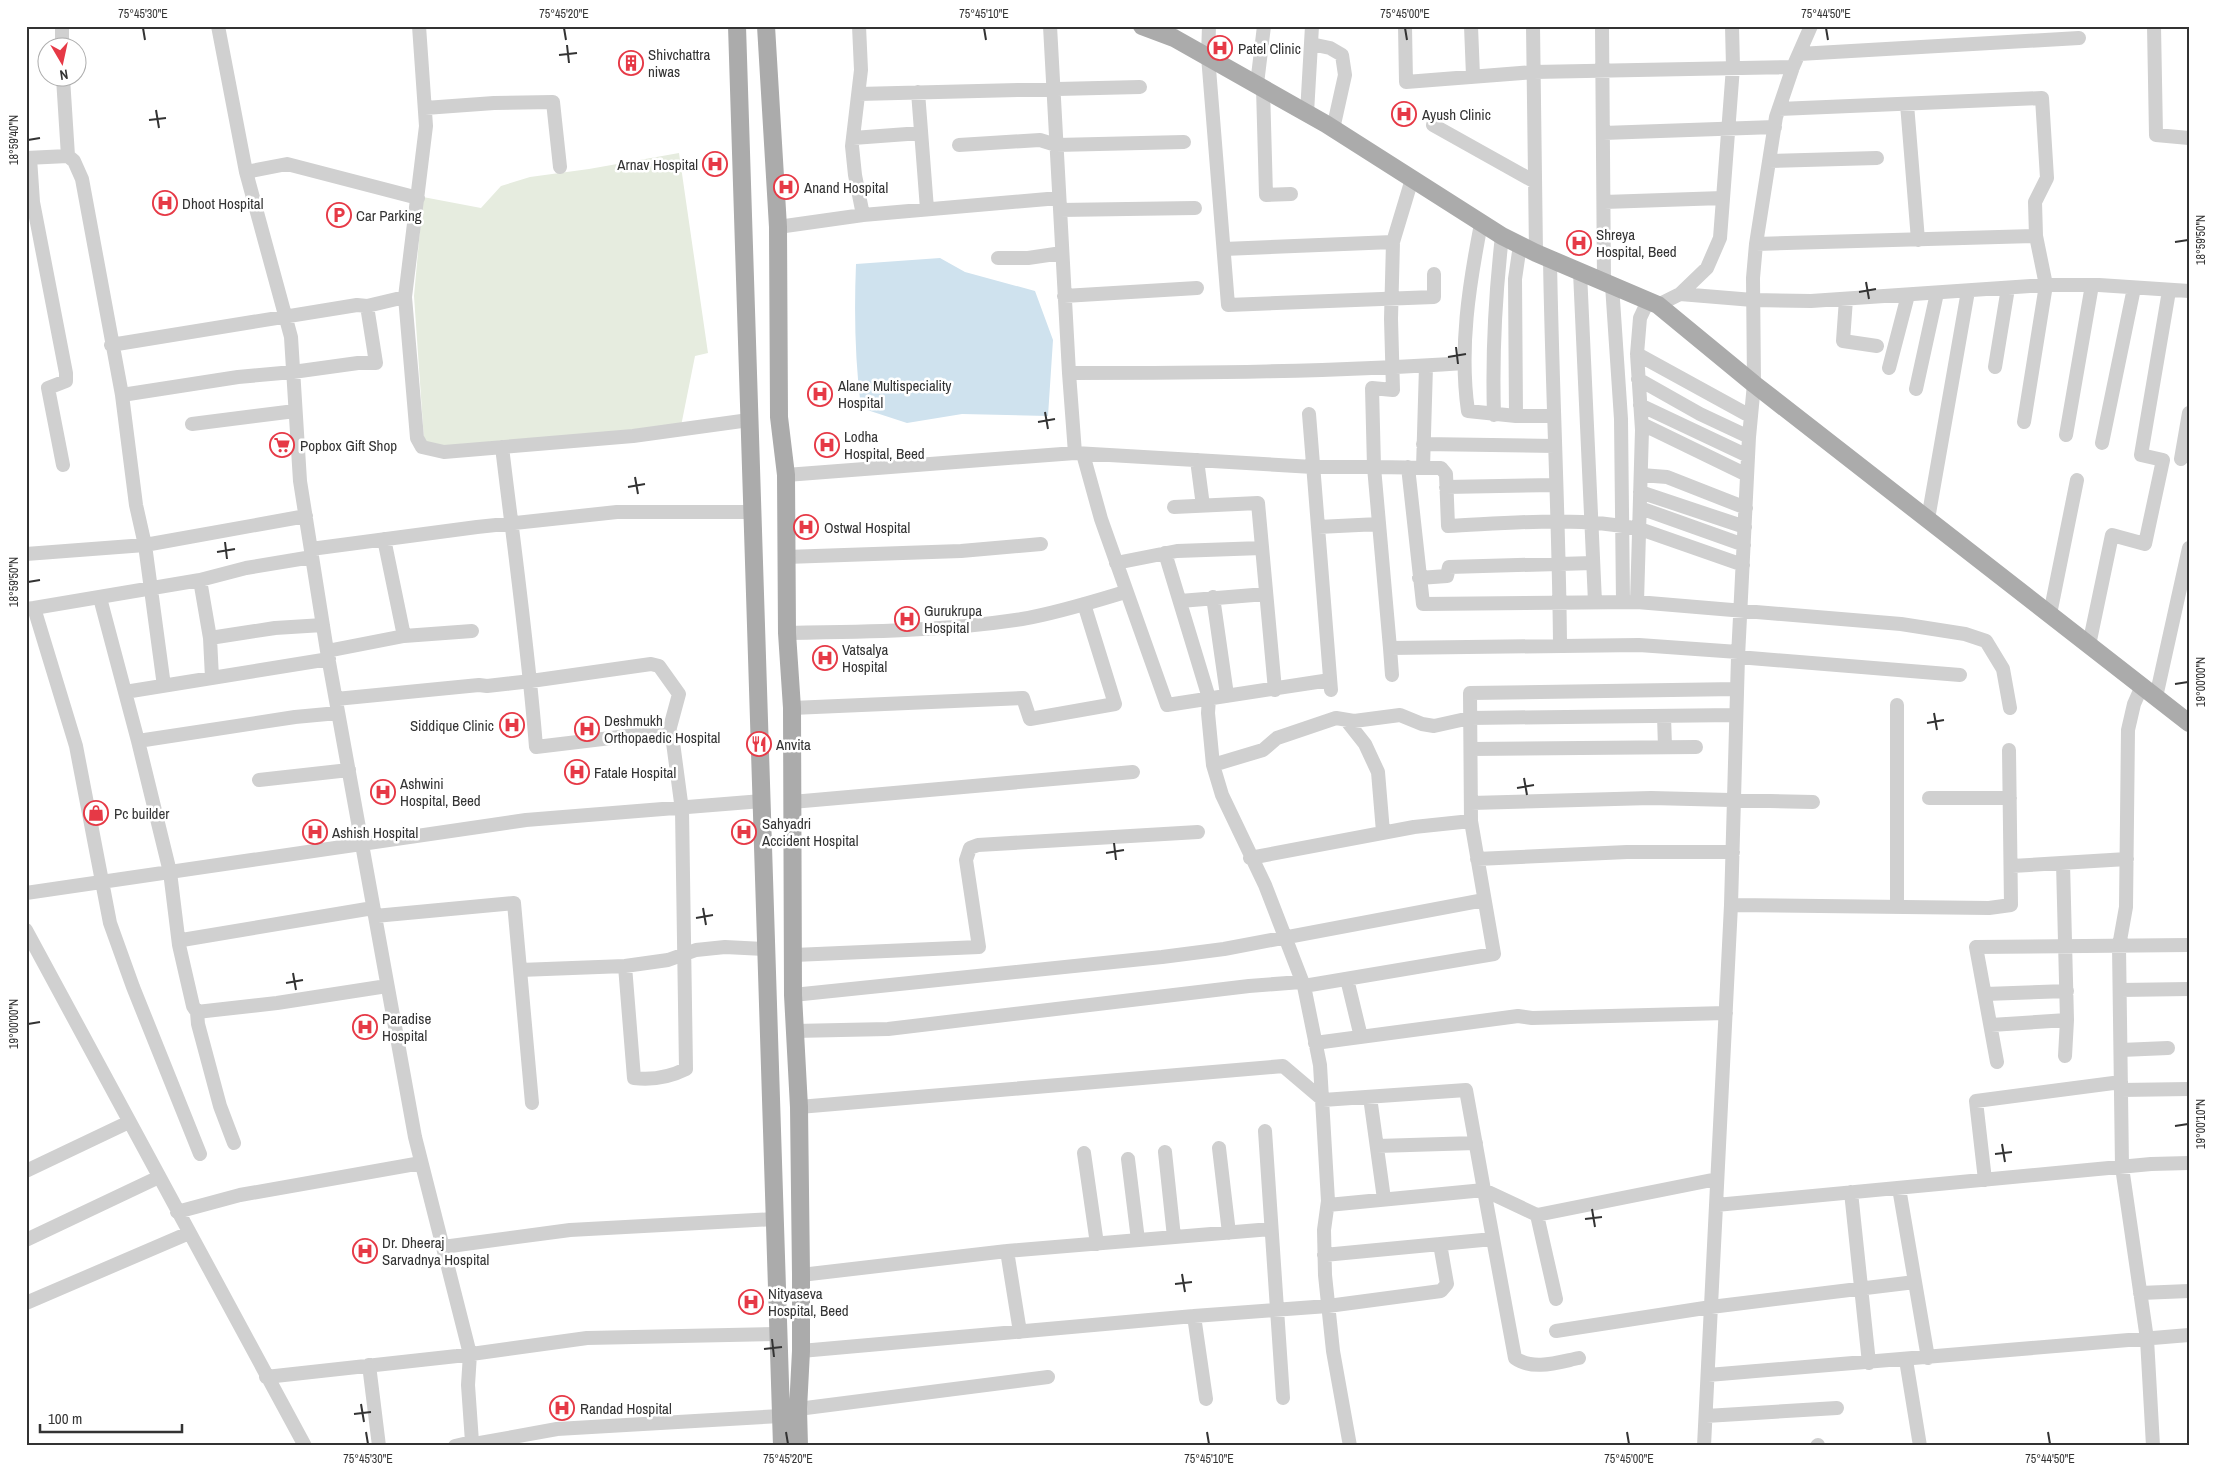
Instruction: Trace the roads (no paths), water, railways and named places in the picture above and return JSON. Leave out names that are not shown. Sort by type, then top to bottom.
[{"type":"main road","points":[[737,26],[782,1446]]},
{"type":"main road","points":[[766,26],[778,227],[779,417],[786,475],[787,633],[792,708],[793,994],[799,1107],[802,1351],[798,1409],[799,1446]]},
{"type":"main road","points":[[1142,26],[1174,32],[1208,56],[1333,129],[1502,236],[1543,256],[1653,303],[1754,384],[2189,722]]},
{"type":"street","points":[[218,26],[246,172],[290,337],[300,481],[323,625],[415,1137],[470,1354],[468,1385],[472,1442]]},
{"type":"street","points":[[419,26],[426,126],[405,297],[417,438],[422,447],[444,452],[633,436],[749,420]]},
{"type":"street","points":[[859,26],[861,70],[853,138],[855,175],[863,215]]},
{"type":"street","points":[[1050,26],[1068,373],[1079,454],[1167,705],[1227,695],[1331,685],[1309,414]]},
{"type":"street","points":[[1208,26],[1208,56],[1228,306],[1434,297],[1434,274]]},
{"type":"street","points":[[1264,26],[1260,86],[1266,195],[1290,194]]},
{"type":"street","points":[[1308,114],[1312,26]]},
{"type":"street","points":[[1406,26],[1406,82],[1534,72],[1733,67],[1796,60],[2079,38]]},
{"type":"street","points":[[1471,26],[1473,76]]},
{"type":"street","points":[[1533,26],[1536,182],[1554,416],[1560,645]]},
{"type":"street","points":[[1602,26],[1604,202],[1608,284],[1621,419],[1623,602]]},
{"type":"street","points":[[1680,294],[1707,268],[1720,238],[1733,67],[1732,26]]},
{"type":"street","points":[[1704,1446],[1731,905],[1738,654],[1750,416],[1754,384],[1753,300],[1756,244],[1779,109],[1796,60],[1811,26]]},
{"type":"street","points":[[2154,26],[2156,135],[2189,138]]},
{"type":"street","points":[[1311,44],[1330,48],[1342,55],[1345,75],[1333,129]]},
{"type":"street","points":[[858,94],[1140,87]]},
{"type":"street","points":[[64,88],[68,156]]},
{"type":"street","points":[[918,92],[927,209]]},
{"type":"street","points":[[1779,109],[2042,98],[2047,178],[2035,202],[2036,236],[2046,285],[2024,422]]},
{"type":"street","points":[[425,108],[494,102],[553,102],[560,167]]},
{"type":"street","points":[[1908,104],[1918,240]]},
{"type":"street","points":[[1433,125],[1536,182]]},
{"type":"street","points":[[1603,133],[1775,127]]},
{"type":"street","points":[[853,138],[921,134]]},
{"type":"street","points":[[959,145],[1040,140],[1056,145],[1184,142]]},
{"type":"street","points":[[63,465],[48,388],[66,381],[66,373],[30,203],[28,158],[68,156],[74,161],[82,179],[122,395],[136,505],[145,545],[164,686]]},
{"type":"street","points":[[1770,161],[1877,158]]},
{"type":"street","points":[[246,172],[287,164],[418,198]]},
{"type":"street","points":[[1392,675],[1374,467],[1372,388],[1393,390],[1393,242],[1412,179]]},
{"type":"street","points":[[1604,202],[1723,198]]},
{"type":"street","points":[[778,227],[863,215],[927,209],[1059,204],[1195,208]]},
{"type":"street","points":[[1481,224],[1470,278],[1464,363],[1468,411],[1494,415],[1554,416]]},
{"type":"street","points":[[1494,415],[1492,368],[1494,310],[1502,236]]},
{"type":"street","points":[[1756,244],[2036,236]]},
{"type":"street","points":[[1224,249],[1393,242]]},
{"type":"street","points":[[1516,416],[1515,279],[1520,245]]},
{"type":"street","points":[[998,258],[1028,258],[1062,253]]},
{"type":"street","points":[[1580,272],[1595,602]]},
{"type":"street","points":[[1637,602],[1642,424],[1636,354],[1640,318],[1653,303],[1680,294],[1753,300],[1846,299],[2046,285],[2092,285],[2189,291]]},
{"type":"street","points":[[2066,435],[2092,285]]},
{"type":"street","points":[[1064,296],[1197,288]]},
{"type":"street","points":[[1995,366],[2008,288]]},
{"type":"street","points":[[2102,443],[2134,288]]},
{"type":"street","points":[[1928,519],[1968,291]]},
{"type":"street","points":[[2089,645],[2112,535],[2145,544],[2163,460],[2141,455],[2169,291]]},
{"type":"street","points":[[1916,388],[1937,293]]},
{"type":"street","points":[[1889,368],[1908,295]]},
{"type":"street","points":[[112,345],[357,305],[367,306],[405,297]]},
{"type":"street","points":[[1846,299],[1843,341],[1877,346]]},
{"type":"street","points":[[122,395],[238,377],[358,363],[376,363],[367,306]]},
{"type":"street","points":[[1636,354],[1750,416]]},
{"type":"street","points":[[1068,373],[1201,373],[1426,366],[1464,363]]},
{"type":"street","points":[[1423,468],[1426,366]]},
{"type":"street","points":[[1638,379],[1700,414],[1749,437]]},
{"type":"street","points":[[1640,405],[1748,456]]},
{"type":"street","points":[[192,424],[296,410]]},
{"type":"street","points":[[2181,459],[2189,413]]},
{"type":"street","points":[[1642,424],[1747,475]]},
{"type":"street","points":[[1423,444],[1555,446]]},
{"type":"street","points":[[502,447],[531,681],[536,747],[670,731]]},
{"type":"street","points":[[786,475],[1079,454],[1313,467],[1441,468],[1446,474],[1448,526],[1557,520],[1623,526],[1640,529],[1743,565]]},
{"type":"street","points":[[1197,460],[1203,506]]},
{"type":"street","points":[[1408,467],[1422,604],[1637,602],[1901,624],[1964,634],[1986,641],[2003,669],[2010,708]]},
{"type":"street","points":[[1641,474],[1667,477],[1746,508]]},
{"type":"street","points":[[2050,614],[2077,480]]},
{"type":"street","points":[[1446,487],[1556,485]]},
{"type":"street","points":[[1640,492],[1745,527]]},
{"type":"street","points":[[1174,507],[1258,503],[1275,690]]},
{"type":"street","points":[[1640,508],[1744,545]]},
{"type":"street","points":[[200,1154],[133,987],[110,923],[76,746],[30,608],[100,598],[200,580],[312,553],[384,539],[617,512],[752,512]]},
{"type":"street","points":[[26,554],[145,545],[306,516]]},
{"type":"street","points":[[1318,527],[1379,524]]},
{"type":"street","points":[[384,539],[404,636]]},
{"type":"street","points":[[786,556],[961,551],[1041,544]]},
{"type":"street","points":[[1116,563],[1176,551],[1228,547],[1262,548]]},
{"type":"street","points":[[2156,697],[2189,548]]},
{"type":"street","points":[[1165,553],[1209,698],[1208,713],[1213,765],[1222,796],[1250,858],[1265,885],[1286,937],[1302,984],[1315,1044],[1323,1100],[1328,1205],[1324,1230],[1324,1255],[1328,1306],[1350,1446]]},
{"type":"street","points":[[1420,578],[1446,576],[1449,567],[1593,563]]},
{"type":"street","points":[[200,580],[210,638],[212,678]]},
{"type":"street","points":[[787,633],[941,628],[1023,619],[1126,592]]},
{"type":"street","points":[[1180,601],[1266,594]]},
{"type":"street","points":[[1213,597],[1227,695]]},
{"type":"street","points":[[100,598],[170,872],[179,945],[193,1006],[220,1106],[234,1143]]},
{"type":"street","points":[[792,708],[1023,698],[1030,719],[1115,704],[1084,604]]},
{"type":"street","points":[[210,638],[275,628],[323,625]]},
{"type":"street","points":[[125,692],[212,678],[328,655],[404,636],[472,631]]},
{"type":"street","points":[[1390,648],[1560,645],[1639,646],[1960,675]]},
{"type":"street","points":[[336,699],[531,681],[651,664],[659,666],[679,694],[670,731],[682,807],[686,1069],[675,1075],[644,1079],[634,1078],[625,966]]},
{"type":"street","points":[[2142,686],[2134,704],[2128,730],[2126,907],[2119,946],[2120,1050],[2122,1167],[2147,1339],[2153,1446]]},
{"type":"street","points":[[794,1030],[888,1029],[1249,986],[1302,984],[1347,979],[1494,954],[1471,821],[1470,693],[1737,689]]},
{"type":"street","points":[[1897,706],[1898,907]]},
{"type":"street","points":[[138,741],[338,713]]},
{"type":"street","points":[[1213,765],[1263,750],[1277,738],[1336,718],[1354,721],[1400,714],[1422,724],[1434,726],[1470,718],[1736,715]]},
{"type":"street","points":[[1664,716],[1665,747]]},
{"type":"street","points":[[1346,720],[1365,744],[1375,764],[1380,787],[1383,832]]},
{"type":"street","points":[[1471,749],[1696,747]]},
{"type":"street","points":[[1731,905],[1989,908],[2011,905],[2012,866],[2009,750]]},
{"type":"street","points":[[259,780],[348,770]]},
{"type":"street","points":[[792,802],[1133,772]]},
{"type":"street","points":[[1471,803],[1651,798],[1813,802]]},
{"type":"street","points":[[1930,798],[2010,798]]},
{"type":"street","points":[[26,893],[526,820],[762,801]]},
{"type":"street","points":[[1250,858],[1383,832],[1471,821]]},
{"type":"street","points":[[794,955],[979,947],[966,860],[970,848],[978,845],[1198,832]]},
{"type":"street","points":[[1477,859],[1627,852],[1733,852]]},
{"type":"street","points":[[2012,866],[2127,859]]},
{"type":"street","points":[[2063,863],[2068,991],[2066,1056]]},
{"type":"street","points":[[793,994],[1162,957],[1224,949],[1484,900]]},
{"type":"street","points":[[182,940],[374,912],[514,903],[532,1103]]},
{"type":"street","points":[[26,930],[305,1446]]},
{"type":"street","points":[[1997,1062],[1976,947],[2189,946]]},
{"type":"street","points":[[520,970],[625,966],[668,960],[696,950],[725,947],[766,949]]},
{"type":"street","points":[[1347,979],[1361,1037]]},
{"type":"street","points":[[196,1012],[277,1003],[387,986]]},
{"type":"street","points":[[2120,990],[2189,989]]},
{"type":"street","points":[[1985,994],[2068,991]]},
{"type":"street","points":[[1315,1044],[1518,1016],[1532,1018],[1726,1013]]},
{"type":"street","points":[[1991,1025],[2068,1020]]},
{"type":"street","points":[[2120,1050],[2168,1048]]},
{"type":"street","points":[[799,1107],[1283,1066],[1323,1100],[1466,1090],[1515,1358],[1522,1363],[1539,1365],[1579,1358]]},
{"type":"street","points":[[1985,1180],[1976,1101],[2121,1086],[2189,1089]]},
{"type":"street","points":[[1370,1097],[1384,1199]]},
{"type":"street","points":[[26,1171],[129,1122]]},
{"type":"street","points":[[1265,1131],[1283,1398]]},
{"type":"street","points":[[1377,1146],[1476,1143]]},
{"type":"street","points":[[1219,1148],[1229,1233]]},
{"type":"street","points":[[1165,1152],[1174,1237]]},
{"type":"street","points":[[1084,1153],[1097,1244]]},
{"type":"street","points":[[1128,1159],[1138,1240]]},
{"type":"street","points":[[177,1212],[240,1195],[421,1163]]},
{"type":"street","points":[[1716,1205],[2122,1167],[2189,1163]]},
{"type":"street","points":[[26,1240],[159,1177]]},
{"type":"street","points":[[1328,1205],[1484,1190],[1537,1215],[1717,1179]]},
{"type":"street","points":[[1899,1188],[1928,1358]]},
{"type":"street","points":[[1851,1192],[1870,1363]]},
{"type":"street","points":[[1537,1215],[1556,1299]]},
{"type":"street","points":[[443,1247],[570,1230],[775,1219]]},
{"type":"street","points":[[801,1276],[1007,1251],[1271,1229]]},
{"type":"street","points":[[26,1302],[189,1233]]},
{"type":"street","points":[[1324,1255],[1493,1239]]},
{"type":"street","points":[[802,1351],[1328,1306],[1441,1291],[1447,1284],[1440,1244]]},
{"type":"street","points":[[1007,1251],[1020,1332]]},
{"type":"street","points":[[1556,1331],[1711,1307],[1915,1282]]},
{"type":"street","points":[[2140,1293],[2189,1291]]},
{"type":"street","points":[[1194,1316],[1206,1399]]},
{"type":"street","points":[[266,1377],[470,1354],[587,1338],[778,1334]]},
{"type":"street","points":[[1708,1376],[2189,1335]]},
{"type":"street","points":[[1906,1360],[1920,1446]]},
{"type":"street","points":[[370,1365],[379,1446]]},
{"type":"street","points":[[798,1409],[1048,1377]]},
{"type":"street","points":[[1706,1416],[1837,1408]]},
{"type":"street","points":[[455,1446],[557,1428],[781,1416]]},
{"type":"water","points":[[940,258],[965,272],[1035,291],[1053,340],[1048,416],[962,414],[907,423],[861,408],[857,372],[856,264]]},
{"type":"place","name":"Patel Clinic","points":[[1220,48]]},
{"type":"place","name":"Shivchattra niwas","points":[[631,63]]},
{"type":"place","name":"Ayush Clinic","points":[[1404,114]]},
{"type":"place","name":"Arnav Hospital","points":[[715,164]]},
{"type":"place","name":"Anand Hospital","points":[[786,187]]},
{"type":"place","name":"Dhoot Hospital","points":[[165,203]]},
{"type":"place","name":"Car Parking","points":[[339,215]]},
{"type":"place","name":"Shreya Hospital, Beed","points":[[1579,243]]},
{"type":"place","name":"Alane Multispeciality Hospital","points":[[820,394]]},
{"type":"place","name":"Popbox Gift Shop","points":[[282,445]]},
{"type":"place","name":"Lodha Hospital, Beed","points":[[827,445]]},
{"type":"place","name":"Ostwal Hospital","points":[[806,527]]},
{"type":"place","name":"Gurukrupa Hospital","points":[[907,619]]},
{"type":"place","name":"Vatsalya Hospital","points":[[825,658]]},
{"type":"place","name":"Siddique Clinic","points":[[512,725]]},
{"type":"place","name":"Deshmukh Orthopaedic Hospital","points":[[587,729]]},
{"type":"place","name":"Anvita","points":[[759,744]]},
{"type":"place","name":"Fatale Hospital","points":[[577,772]]},
{"type":"place","name":"Ashwini Hospital, Beed","points":[[383,792]]},
{"type":"place","name":"Pc builder","points":[[96,813]]},
{"type":"place","name":"Ashish Hospital","points":[[315,832]]},
{"type":"place","name":"Sahyadri Accident Hospital","points":[[744,832]]},
{"type":"place","name":"Paradise Hospital","points":[[365,1027]]},
{"type":"place","name":"Dr. Dheeraj Sarvadnya Hospital","points":[[365,1251]]},
{"type":"place","name":"Nityaseva Hospital, Beed","points":[[751,1302]]},
{"type":"place","name":"Randad Hospital","points":[[562,1408]]}]
